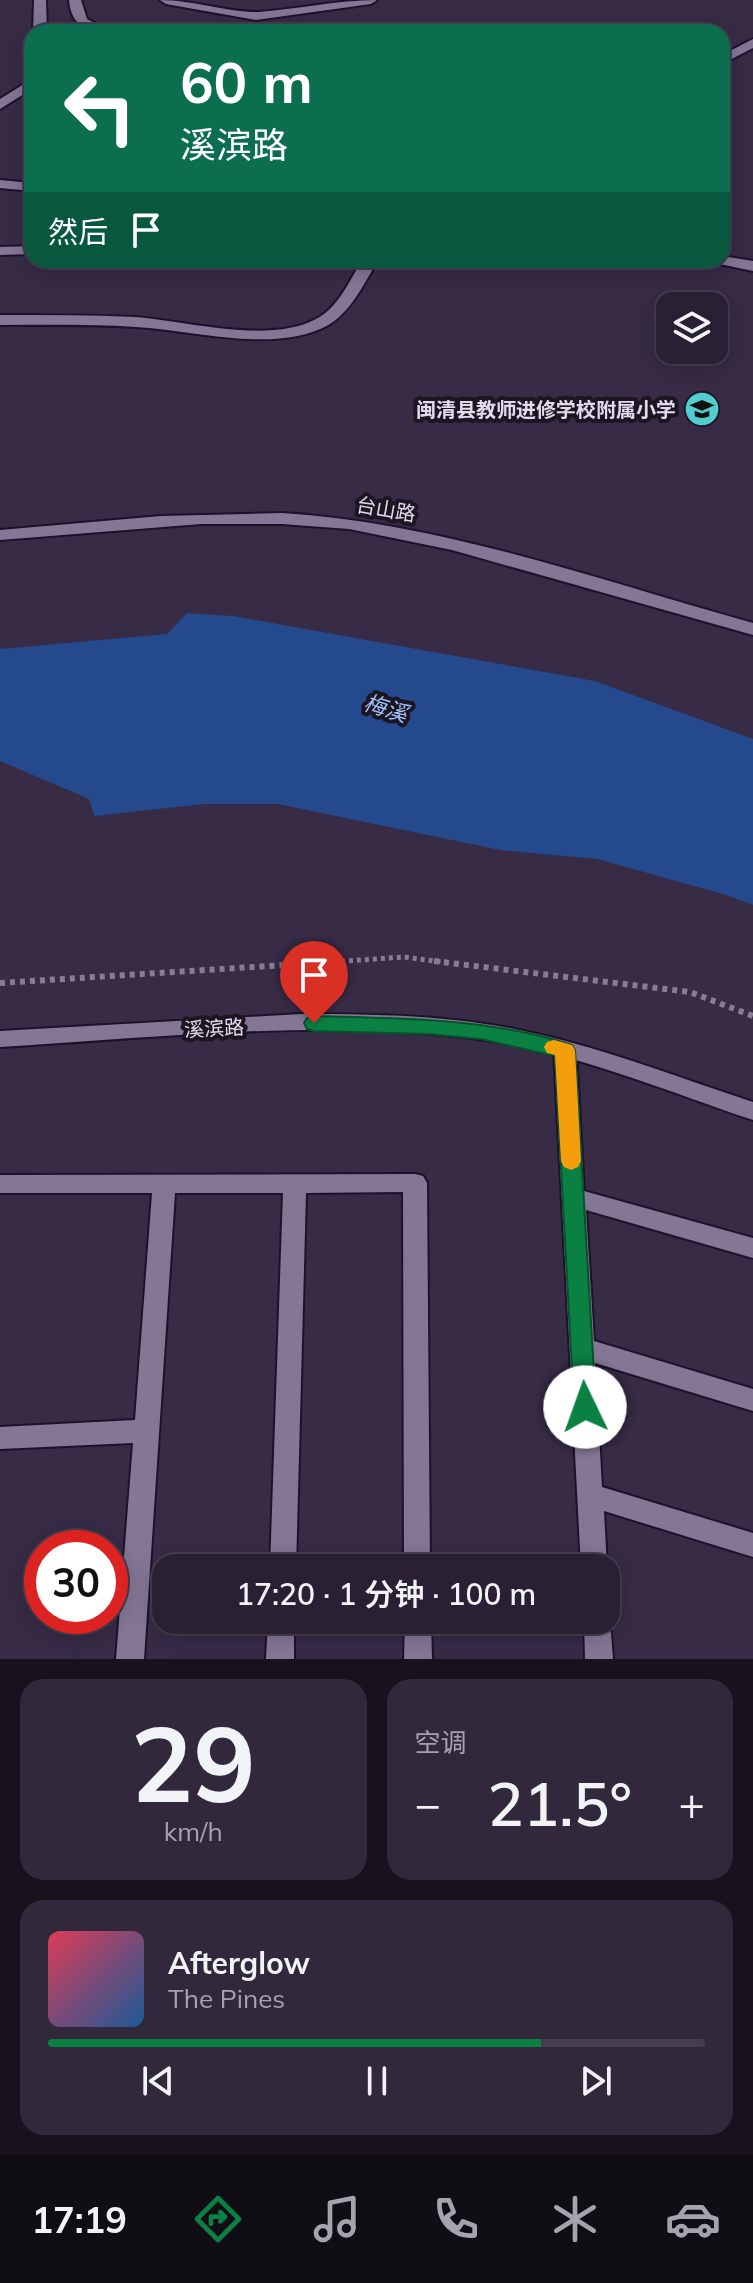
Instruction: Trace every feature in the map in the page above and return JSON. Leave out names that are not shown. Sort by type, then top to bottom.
[{"type":"street","points":[[40,0],[40,24]]},
{"type":"street","points":[[75,0],[78,18],[83,24]]},
{"type":"street","points":[[166,0],[256,16],[371,0]]},
{"type":"street","points":[[730,56],[753,43]]},
{"type":"street","points":[[0,105],[24,88]]},
{"type":"street","points":[[0,184],[24,186]]},
{"type":"street","points":[[0,251],[24,250]]},
{"type":"street","points":[[730,262],[753,266]]},
{"type":"street","points":[[0,320],[135,322],[253,333],[292,331],[319,323],[336,311],[365,268]]},
{"type":"street","name":"台山路","points":[[0,535],[155,522],[240,519],[279,518],[360,525],[483,553],[753,629]]},
{"type":"street","name":"溪滨路","points":[[0,1039],[314,1023],[378,1024],[481,1032],[565,1050],[753,1111]]},
{"type":"street","points":[[565,1050],[593,1554]]},
{"type":"street","points":[[283,1554],[295,1183]]},
{"type":"street","points":[[0,1184],[415,1183],[417,1554]]},
{"type":"street","points":[[130,1659],[164,1184]]},
{"type":"street","points":[[573,1197],[753,1248]]},
{"type":"street","points":[[582,1348],[753,1400]]},
{"type":"street","points":[[0,1438],[146,1431]]},
{"type":"street","points":[[590,1495],[753,1545]]},
{"type":"street","points":[[280,1659],[281,1634]]},
{"type":"street","points":[[418,1634],[418,1659]]},
{"type":"street","points":[[598,1634],[599,1659]]},
{"type":"path","points":[[0,983],[404,957],[690,992],[753,1016]]},
{"type":"water","name":"梅溪","points":[[187,613],[233,616],[595,681],[753,739],[753,905],[597,859],[500,850],[278,804],[204,804],[94,816],[89,799],[0,761],[0,649],[167,634]]},
{"type":"slow traffic","points":[[554,1047],[565,1050],[571,1161]]},
{"type":"place","name":"闽清县教师进修学校附属小学","points":[[702,409]]},
{"type":"route","points":[[314,1023],[428,1026],[527,1040],[565,1050],[585,1407]]}]
